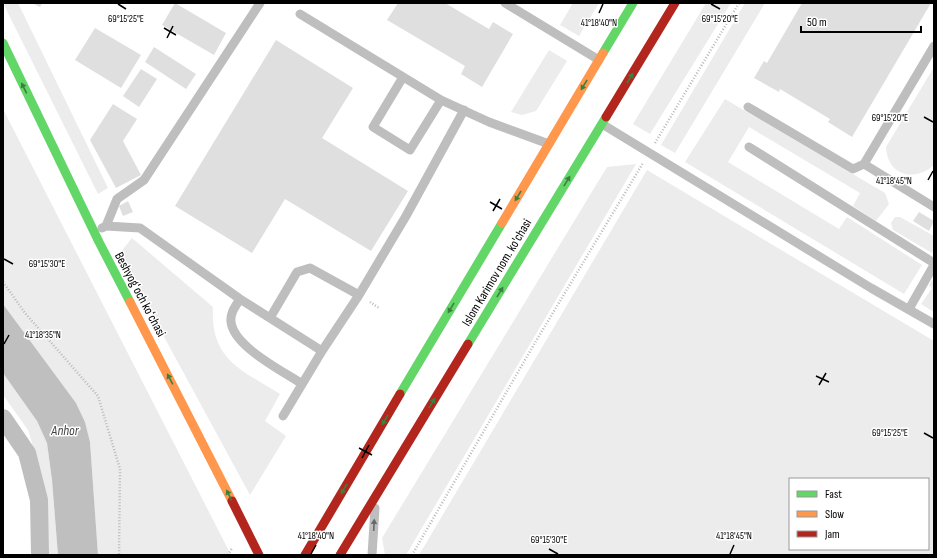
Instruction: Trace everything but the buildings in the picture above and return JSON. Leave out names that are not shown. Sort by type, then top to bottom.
[{"type":"main road","name":"Islom Karimov nom. ko'chasi","points":[[305,555],[485,258],[549,144],[633,3]]},
{"type":"main road","points":[[663,3],[674,6]]},
{"type":"main road","name":"Islom Karimov nom. ko'chasi","points":[[340,555],[508,272],[602,124],[674,6]]},
{"type":"main road","name":"Beshyogʻoch koʻchasi","points":[[3,44],[92,234],[249,555]]},
{"type":"main road","name":"Beshyogʻoch koʻchasi","points":[[3,62],[92,234],[199,434],[259,555]]},
{"type":"street","points":[[3,418],[27,453],[39,500],[40,555]]},
{"type":"lane","points":[[106,226],[117,199],[144,180],[260,3]]},
{"type":"lane","points":[[505,3],[598,60]]},
{"type":"lane","points":[[300,14],[440,100],[489,122],[549,144]]},
{"type":"lane","points":[[748,107],[853,169],[864,164],[934,46]]},
{"type":"lane","points":[[403,77],[373,127],[410,150],[440,100]]},
{"type":"lane","points":[[284,416],[322,351],[359,295],[406,216],[464,110]]},
{"type":"lane","points":[[602,124],[871,288],[934,324]]},
{"type":"lane","points":[[749,147],[934,264],[909,310]]},
{"type":"lane","points":[[864,164],[934,207]]},
{"type":"lane","points":[[92,234],[106,226],[140,228],[240,299],[322,351]]},
{"type":"lane","points":[[270,318],[297,272],[310,268],[359,295]]},
{"type":"lane","points":[[240,299],[232,313],[231,321],[235,334],[244,345],[302,384]]},
{"type":"lane","points":[[372,555],[376,496]]},
{"type":"path","points":[[412,555],[536,340],[739,3]]},
{"type":"path","points":[[3,282],[24,313],[98,396],[120,469],[119,555]]},
{"type":"path","points":[[228,555],[232,548]]},
{"type":"shaded area","points":[[3,3],[18,3],[108,188],[98,194]]},
{"type":"shaded area","points":[[573,3],[599,3],[579,36],[560,25]]},
{"type":"shaded area","points":[[706,3],[731,3],[650,134],[633,124]]},
{"type":"shaded area","points":[[745,3],[765,3],[675,153],[661,145]]},
{"type":"shaded area","points":[[549,50],[567,61],[536,111],[522,115],[511,112]]},
{"type":"shaded area","points":[[934,67],[934,165],[926,171],[910,175],[896,170],[891,164],[886,147]]},
{"type":"shaded area","points":[[725,99],[885,193],[889,204],[876,221],[853,206],[860,193],[749,127],[728,162],[839,229],[847,217],[922,265],[904,294],[685,162]]},
{"type":"shaded area","points":[[3,109],[231,555],[98,555],[90,442],[85,422],[76,403],[3,304]]},
{"type":"shaded area","points":[[636,164],[406,555],[385,555],[382,538],[607,167]]},
{"type":"shaded area","points":[[647,170],[934,341],[934,555],[419,555]]},
{"type":"shaded area","points":[[895,217],[900,217],[934,236],[934,249],[932,253],[893,230],[891,223]]},
{"type":"shaded area","points":[[132,238],[213,307],[213,325],[217,340],[231,361],[241,370],[280,394],[265,421],[286,436],[250,495],[119,254]]},
{"type":"shaded area","points":[[932,280],[934,282],[934,312],[921,304],[932,288],[929,285]]},
{"type":"shaded area","points":[[3,373],[37,421],[47,443],[52,480],[58,555],[48,555],[43,479],[28,430],[3,395]]},
{"type":"water","name":"Anhor","points":[[3,304],[76,403],[85,422],[90,442],[98,555],[58,555],[52,480],[47,443],[37,421],[3,373]]},
{"type":"traffic: fast","points":[[603,53],[633,3]]},
{"type":"traffic: fast","points":[[3,43],[99,242],[130,302]]},
{"type":"traffic: fast","points":[[468,344],[606,117]]},
{"type":"traffic: fast","points":[[400,394],[502,223]]},
{"type":"traffic: slow","points":[[502,223],[603,53]]},
{"type":"traffic: slow","points":[[130,302],[232,501]]},
{"type":"traffic: jam","points":[[606,117],[675,3]]},
{"type":"traffic: jam","points":[[340,555],[468,344]]},
{"type":"traffic: jam","points":[[305,555],[400,394]]},
{"type":"traffic: jam","points":[[232,501],[259,555]]}]
